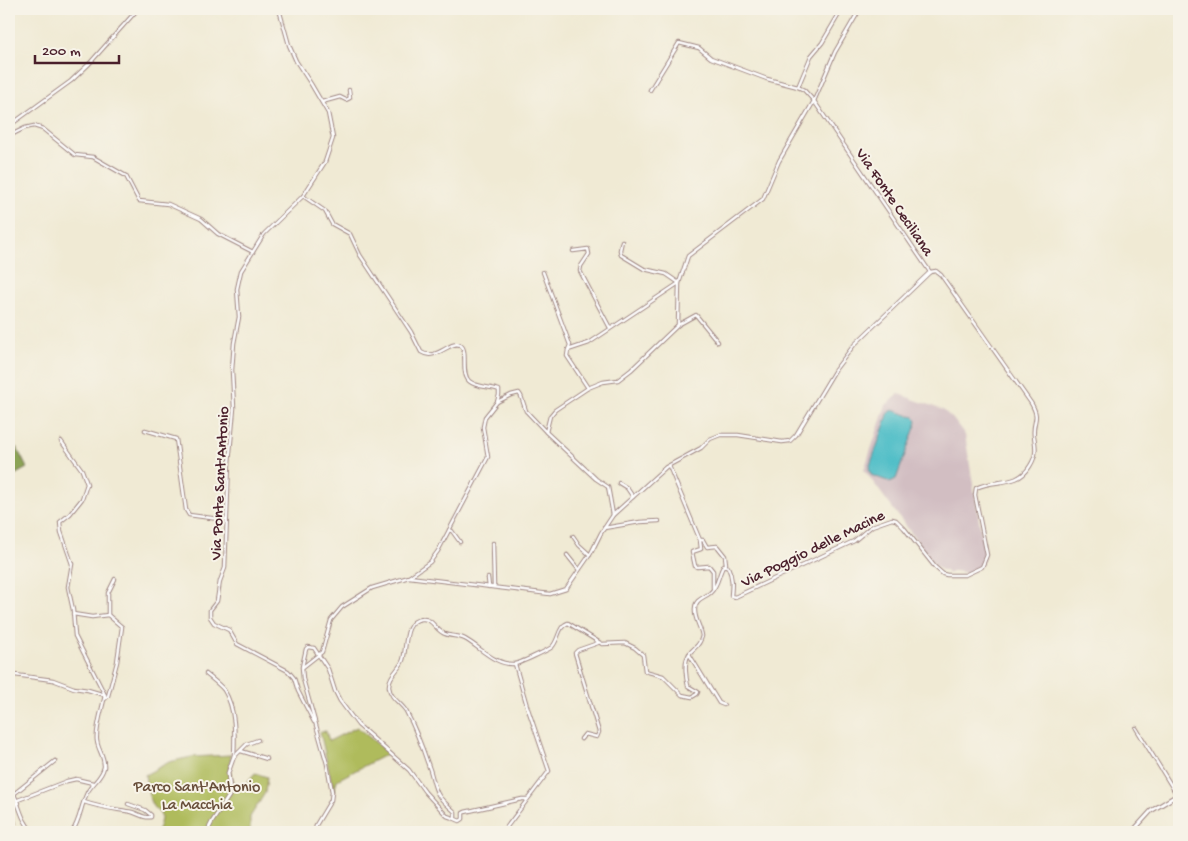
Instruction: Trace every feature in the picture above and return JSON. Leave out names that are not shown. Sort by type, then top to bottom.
[{"type":"street","points":[[9,126],[71,81],[89,64],[138,9]]},
{"type":"street","name":"Via Ponte Sant'Antonio","points":[[279,9],[289,45],[296,61],[322,102],[331,125],[332,144],[325,162],[303,196],[264,234],[241,271],[237,289],[239,317],[234,343],[232,370],[234,408],[229,463],[225,568],[220,580],[217,601],[210,610],[210,617],[214,623],[229,630],[237,644],[288,672],[294,678],[298,691],[316,725]]},
{"type":"street","points":[[650,90],[679,43],[699,48],[711,58],[766,79],[798,87],[811,56],[822,43],[842,9]]},
{"type":"street","points":[[678,325],[679,283],[688,256],[763,199],[780,161],[814,101],[835,52],[860,9]]},
{"type":"street","name":"Via Fonte Ceciliana","points":[[409,577],[550,594],[566,589],[590,555],[613,515],[658,472],[701,448],[710,439],[720,435],[738,435],[782,442],[790,441],[854,345],[930,272],[814,101],[804,90],[798,87]]},
{"type":"street","points":[[322,102],[340,97],[346,100],[350,98],[349,90]]},
{"type":"street","points":[[9,136],[34,126],[43,129],[75,155],[93,157],[126,176],[139,201],[168,204],[201,219],[218,234],[253,252]]},
{"type":"street","points":[[302,668],[317,654],[322,652],[331,620],[342,607],[372,588],[409,577],[430,562],[438,551],[488,457],[483,427],[486,417],[500,395],[499,390],[470,382],[464,369],[464,349],[462,345],[457,344],[434,354],[427,355],[420,352],[410,332],[360,255],[350,234],[332,224],[325,211],[303,196]]},
{"type":"street","points":[[622,241],[621,255],[644,269],[666,274],[679,283]]},
{"type":"street","points":[[572,251],[588,249],[589,254],[580,271],[610,328]]},
{"type":"street","name":"Via Poggio delle Macine","points":[[700,540],[703,540],[706,546],[718,546],[725,556],[726,565],[732,578],[731,596],[735,597],[854,540],[872,526],[892,519],[896,520],[904,528],[942,574],[947,576],[965,575],[982,567],[987,555],[975,495],[976,488],[1013,480],[1022,477],[1026,473],[1036,456],[1034,433],[1037,416],[1031,403],[941,275],[936,271],[930,272]]},
{"type":"street","points":[[543,272],[570,345],[567,356],[588,388]]},
{"type":"street","points":[[568,350],[588,342],[679,283]]},
{"type":"street","points":[[546,432],[550,416],[555,410],[588,388],[603,382],[618,380],[678,325],[696,315],[718,342]]},
{"type":"street","points":[[497,402],[512,394],[519,393],[522,396],[526,412],[596,479],[608,487],[613,515]]},
{"type":"street","points":[[145,430],[176,439],[187,514],[191,517],[226,520]]},
{"type":"street","points":[[61,441],[82,470],[86,484],[82,499],[70,514],[60,522],[61,532],[72,564],[68,587],[76,640],[105,695],[100,713],[97,741],[103,755],[104,765],[101,775],[94,783],[84,802],[72,832]]},
{"type":"street","points":[[670,466],[700,540]]},
{"type":"street","points":[[618,483],[627,488],[632,497]]},
{"type":"street","points":[[604,528],[658,521]]},
{"type":"street","points":[[448,530],[452,531],[460,542]]},
{"type":"street","points":[[573,536],[579,545],[590,555]]},
{"type":"street","name":"Via Poggio delle Macine","points":[[700,540],[701,549],[692,552],[693,562],[697,567],[709,566],[713,571],[713,590]]},
{"type":"street","points":[[494,543],[494,587]]},
{"type":"street","points":[[567,555],[579,570]]},
{"type":"street","name":"Via Poggio delle Macine","points":[[581,739],[585,734],[598,737],[599,732],[576,653],[578,650],[598,643],[604,645],[625,643],[643,655],[645,671],[663,676],[682,695],[692,697],[698,693],[690,688],[686,682],[686,663],[689,654],[698,647],[702,638],[696,617],[696,604],[698,600],[713,590],[719,580],[723,566],[726,565]]},
{"type":"street","points":[[488,578],[489,587]]},
{"type":"street","points":[[108,615],[108,592],[115,579]]},
{"type":"street","points":[[73,614],[92,617],[108,615],[122,627],[109,693],[104,700]]},
{"type":"street","points":[[453,818],[455,812],[440,798],[435,788],[407,713],[395,699],[390,689],[390,680],[404,658],[405,644],[410,627],[416,621],[427,619],[442,633],[464,638],[496,660],[515,664],[525,662],[539,652],[551,648],[566,623],[598,643]]},
{"type":"street","points":[[315,832],[316,824],[328,807],[332,795],[327,764],[302,668],[307,648],[313,647],[326,666],[340,701],[358,725],[409,770],[424,792],[447,816],[460,821],[463,819],[463,813],[465,812],[528,799]]},
{"type":"street","points":[[689,654],[719,703],[724,706]]},
{"type":"street","points":[[503,832],[549,771],[515,664]]},
{"type":"street","points":[[9,673],[53,680],[74,688],[105,695]]},
{"type":"street","points":[[206,674],[223,689],[229,700],[235,730],[234,756],[228,773],[229,796],[207,832]]},
{"type":"street","points":[[1132,832],[1151,811],[1178,794],[1136,728]]},
{"type":"street","points":[[234,756],[247,744],[258,740]]},
{"type":"street","points":[[241,750],[267,759]]},
{"type":"street","points":[[15,793],[55,761]]},
{"type":"street","points":[[9,804],[67,781],[76,779],[94,783]]},
{"type":"street","points":[[9,785],[15,793],[24,821],[33,832]]},
{"type":"street","points":[[84,802],[100,808],[130,812],[148,818],[151,817],[145,810],[128,804]]},
{"type":"shaded area","points":[[899,394],[943,410],[953,419],[965,435],[985,557],[981,566],[967,573],[954,571],[948,574],[935,565],[864,470],[886,405]]},
{"type":"green space","points":[[9,447],[17,448],[27,468],[9,478]]},
{"type":"green space","points":[[357,727],[386,751],[387,754],[337,780],[334,792],[320,732],[326,731],[329,741]]},
{"type":"green space","name":"Parco Sant'Antonio La Macchia","points":[[231,755],[232,778],[241,789],[255,773],[267,777],[265,793],[250,817],[250,832],[157,832],[161,815],[150,800],[145,775],[169,762],[191,757]]},
{"type":"water","points":[[892,410],[914,417],[917,422],[896,479],[890,482],[871,475],[869,468],[889,412]]},
{"type":"tunnel","points":[[10,797],[17,832]]}]
